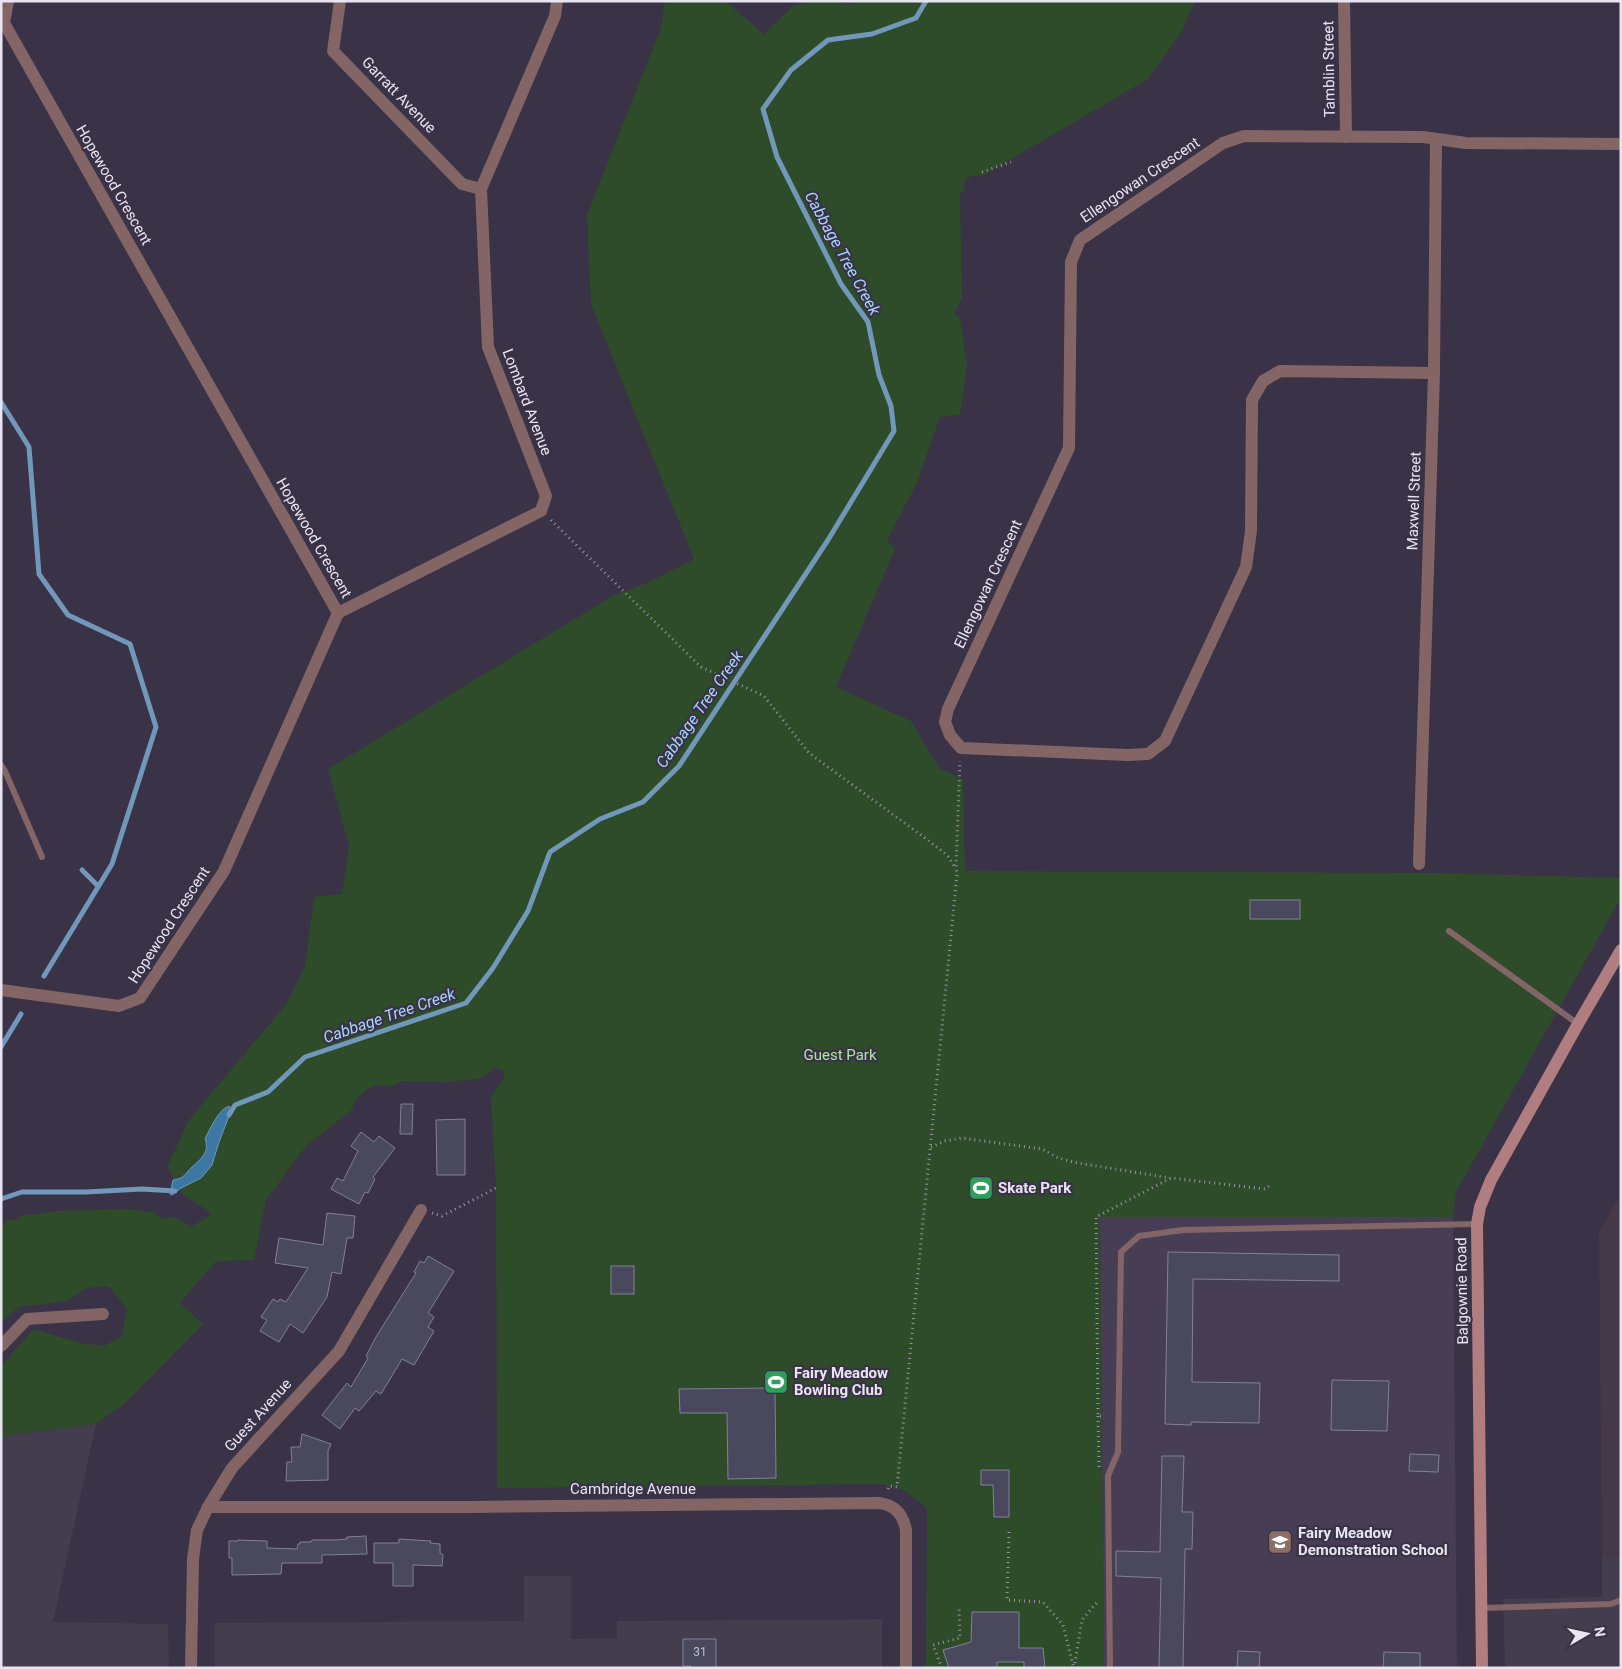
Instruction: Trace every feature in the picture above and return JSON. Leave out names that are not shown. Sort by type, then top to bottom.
[{"type":"main road","name":"Balgownie Road","points":[[1482,1668],[1477,1224],[1480,1207],[1491,1180],[1621,950]]},
{"type":"street","name":"Hopewood Crescent","points":[[1,990],[119,1006],[140,998],[224,871],[338,613],[4,23],[8,1]]},
{"type":"street","name":"Garratt Avenue","points":[[340,1],[333,51],[462,184],[481,189]]},
{"type":"street","name":"Lombard Avenue","points":[[541,511],[546,496],[488,347],[481,189],[555,16],[557,1]]},
{"type":"street","name":"Tamblin Street","points":[[1344,1],[1346,137]]},
{"type":"street","name":"Ellengowan Crescent","points":[[960,748],[950,735],[945,722],[948,709],[1069,448],[1071,262],[1080,240],[1223,143],[1244,136],[1423,137],[1466,143],[1621,144]]},
{"type":"street","name":"Maxwell Street","points":[[1419,864],[1434,373],[1436,139]]},
{"type":"street","points":[[960,748],[1128,755],[1148,754],[1165,742],[1246,567],[1251,531],[1252,400],[1263,382],[1280,371],[1434,373]]},
{"type":"street","points":[[338,613],[541,511]]},
{"type":"street","name":"Guest Avenue","points":[[191,1668],[193,1559],[197,1530],[208,1507],[232,1468],[339,1351],[421,1210]]},
{"type":"street","points":[[1,1346],[27,1320],[103,1314]]},
{"type":"street","name":"Cambridge Avenue","points":[[208,1507],[888,1504],[900,1513],[906,1530],[906,1668]]},
{"type":"lane","points":[[1,765],[42,857]]},
{"type":"lane","points":[[1449,931],[1578,1024]]},
{"type":"lane","points":[[1110,1668],[1108,1476],[1118,1452],[1122,1252],[1139,1236],[1183,1230],[1477,1224]]},
{"type":"lane","points":[[1482,1608],[1612,1604],[1621,1600]]},
{"type":"path","points":[[982,172],[1011,162]]},
{"type":"path","points":[[541,511],[572,539],[701,667],[764,696],[809,753],[926,838],[947,855],[956,868]]},
{"type":"path","points":[[888,1489],[889,1486],[897,1487],[931,1147],[957,874],[960,748]]},
{"type":"path","points":[[931,1147],[955,1139],[971,1139],[1042,1149],[1058,1158],[1078,1163],[1171,1178],[1266,1189],[1272,1184]]},
{"type":"path","points":[[1099,1474],[1100,1416],[1096,1217],[1171,1178]]},
{"type":"path","points":[[421,1210],[442,1216],[496,1188]]},
{"type":"path","points":[[1009,1532],[1006,1600],[1043,1602],[1063,1625],[1074,1668]]},
{"type":"path","points":[[1074,1668],[1082,1620],[1100,1600]]},
{"type":"path","points":[[942,1668],[933,1645],[960,1638],[959,1606]]},
{"type":"shaded area","points":[[1621,1194],[1621,1558],[1602,1558],[1599,1232]]},
{"type":"shaded area","name":"Fairy Meadow Demonstration School","points":[[1100,1217],[1453,1217],[1457,1668],[1104,1668]]},
{"type":"shaded area","points":[[96,1424],[53,1622],[168,1624],[169,1668],[1,1668],[1,1436]]},
{"type":"shaded area","points":[[1602,1558],[1621,1558],[1621,1668],[1505,1668],[1503,1599],[1602,1597]]},
{"type":"shaded area","points":[[524,1576],[571,1576],[571,1639],[617,1638],[617,1621],[882,1619],[882,1668],[215,1668],[215,1623],[524,1621]]},
{"type":"green space","name":"Guest Park","points":[[665,1],[725,1],[764,34],[793,6],[811,1],[832,1],[851,4],[857,1],[1195,1],[1182,31],[1148,79],[984,175],[965,179],[964,190],[960,193],[962,298],[954,314],[960,318],[967,365],[960,415],[940,417],[916,485],[887,540],[895,549],[836,687],[911,721],[939,768],[963,779],[965,871],[1439,873],[1621,878],[1619,901],[1456,1192],[1453,1217],[1100,1217],[1104,1668],[926,1668],[927,1509],[911,1495],[895,1488],[880,1484],[497,1488],[496,1188],[491,1096],[504,1078],[504,1072],[501,1069],[495,1068],[482,1078],[449,1082],[402,1081],[394,1085],[372,1086],[354,1101],[353,1109],[306,1146],[266,1200],[254,1260],[216,1261],[180,1303],[203,1324],[125,1403],[96,1424],[1,1436],[1,1366],[33,1329],[81,1343],[104,1346],[122,1336],[127,1309],[109,1286],[88,1287],[67,1301],[19,1307],[1,1322],[1,1226],[8,1219],[15,1220],[20,1216],[58,1211],[124,1209],[154,1212],[161,1218],[173,1217],[192,1226],[212,1214],[183,1194],[167,1167],[189,1120],[287,1003],[305,967],[314,897],[342,894],[349,846],[328,769],[611,597],[648,582],[694,559],[591,304],[587,215],[661,28]]},
{"type":"water","points":[[229,1106],[231,1111],[212,1165],[201,1178],[172,1195],[170,1194],[173,1180],[183,1177],[204,1155],[206,1148],[205,1139],[209,1130],[221,1111]]},
{"type":"building","points":[[1250,900],[1300,900],[1300,919],[1250,919]]},
{"type":"building","points":[[401,1104],[413,1104],[412,1134],[400,1134]]},
{"type":"building","points":[[465,1119],[465,1175],[437,1175],[436,1120]]},
{"type":"building","points":[[361,1132],[374,1142],[379,1136],[395,1148],[373,1177],[375,1179],[368,1193],[365,1192],[359,1204],[331,1189],[337,1178],[343,1181],[358,1151],[351,1146]]},
{"type":"building","points":[[327,1213],[355,1216],[353,1238],[347,1238],[341,1274],[332,1272],[327,1297],[303,1333],[290,1324],[279,1342],[260,1331],[267,1320],[261,1317],[273,1299],[278,1302],[280,1299],[286,1302],[308,1268],[275,1263],[279,1238],[323,1245]]},
{"type":"building","points":[[1168,1252],[1339,1255],[1339,1281],[1193,1279],[1192,1382],[1260,1383],[1259,1423],[1191,1422],[1191,1425],[1165,1424]]},
{"type":"building","points":[[428,1256],[454,1271],[428,1313],[434,1317],[428,1327],[434,1331],[414,1365],[402,1359],[381,1394],[376,1391],[359,1411],[355,1408],[340,1429],[322,1415],[347,1383],[351,1387],[368,1358],[366,1356],[376,1337],[416,1273],[414,1272],[420,1261],[424,1263]]},
{"type":"building","points":[[611,1266],[634,1266],[634,1294],[611,1294]]},
{"type":"building","points":[[1332,1380],[1389,1381],[1387,1431],[1331,1430]]},
{"type":"building","points":[[775,1388],[776,1478],[728,1479],[727,1413],[680,1413],[679,1389]]},
{"type":"building","points":[[302,1434],[331,1444],[328,1451],[328,1480],[286,1481],[287,1462],[292,1462],[291,1447],[300,1447]]},
{"type":"building","points":[[1410,1454],[1439,1455],[1438,1472],[1409,1471]]},
{"type":"building","points":[[1162,1456],[1184,1456],[1182,1512],[1193,1512],[1192,1549],[1185,1549],[1183,1668],[1159,1668],[1161,1578],[1116,1576],[1116,1551],[1160,1552]]},
{"type":"building","points":[[981,1470],[1009,1470],[1009,1517],[994,1517],[993,1485],[981,1485]]},
{"type":"building","points":[[366,1536],[367,1554],[322,1555],[322,1563],[282,1563],[281,1574],[232,1575],[229,1541],[267,1541],[267,1548],[297,1549],[300,1542]]},
{"type":"building","points":[[399,1539],[431,1541],[430,1543],[440,1544],[440,1553],[443,1555],[442,1566],[413,1565],[413,1586],[393,1586],[393,1563],[374,1563],[374,1543],[399,1543]]},
{"type":"building","points":[[972,1612],[1019,1612],[1019,1648],[1043,1648],[1045,1668],[1024,1668],[1024,1662],[997,1662],[997,1668],[949,1668],[943,1650],[971,1642]]},
{"type":"building","points":[[683,1639],[716,1639],[716,1668],[691,1668],[691,1666],[683,1666]]},
{"type":"building","points":[[1238,1651],[1260,1652],[1259,1668],[1237,1668]]},
{"type":"building","points":[[1384,1652],[1420,1653],[1420,1668],[1383,1668]]},
{"type":"waterway","name":"Cabbage Tree Creek","points":[[229,1115],[235,1105],[268,1092],[305,1057],[466,1003],[493,968],[528,911],[550,852],[600,819],[643,802],[679,766],[828,540],[894,431],[891,406],[879,375],[868,322],[841,284],[777,157],[763,109],[791,70],[828,40],[872,34],[916,18],[926,1]]},
{"type":"waterway","points":[[1,402],[29,447],[39,574],[68,615],[130,644],[156,727],[112,864],[44,976]]},
{"type":"waterway","name":"Cabbage Tree Creek","points":[[82,870],[98,886]]},
{"type":"waterway","points":[[1,1047],[21,1014]]},
{"type":"waterway","name":"Cabbage Tree Creek","points":[[1,1199],[22,1192],[86,1192],[142,1189],[175,1191]]},
{"type":"place","name":"Skate Park","points":[[981,1188]]},
{"type":"place","name":"Fairy Meadow Bowling Club","points":[[776,1382]]},
{"type":"place","name":"Fairy Meadow Demonstration School","points":[[1280,1542]]}]
